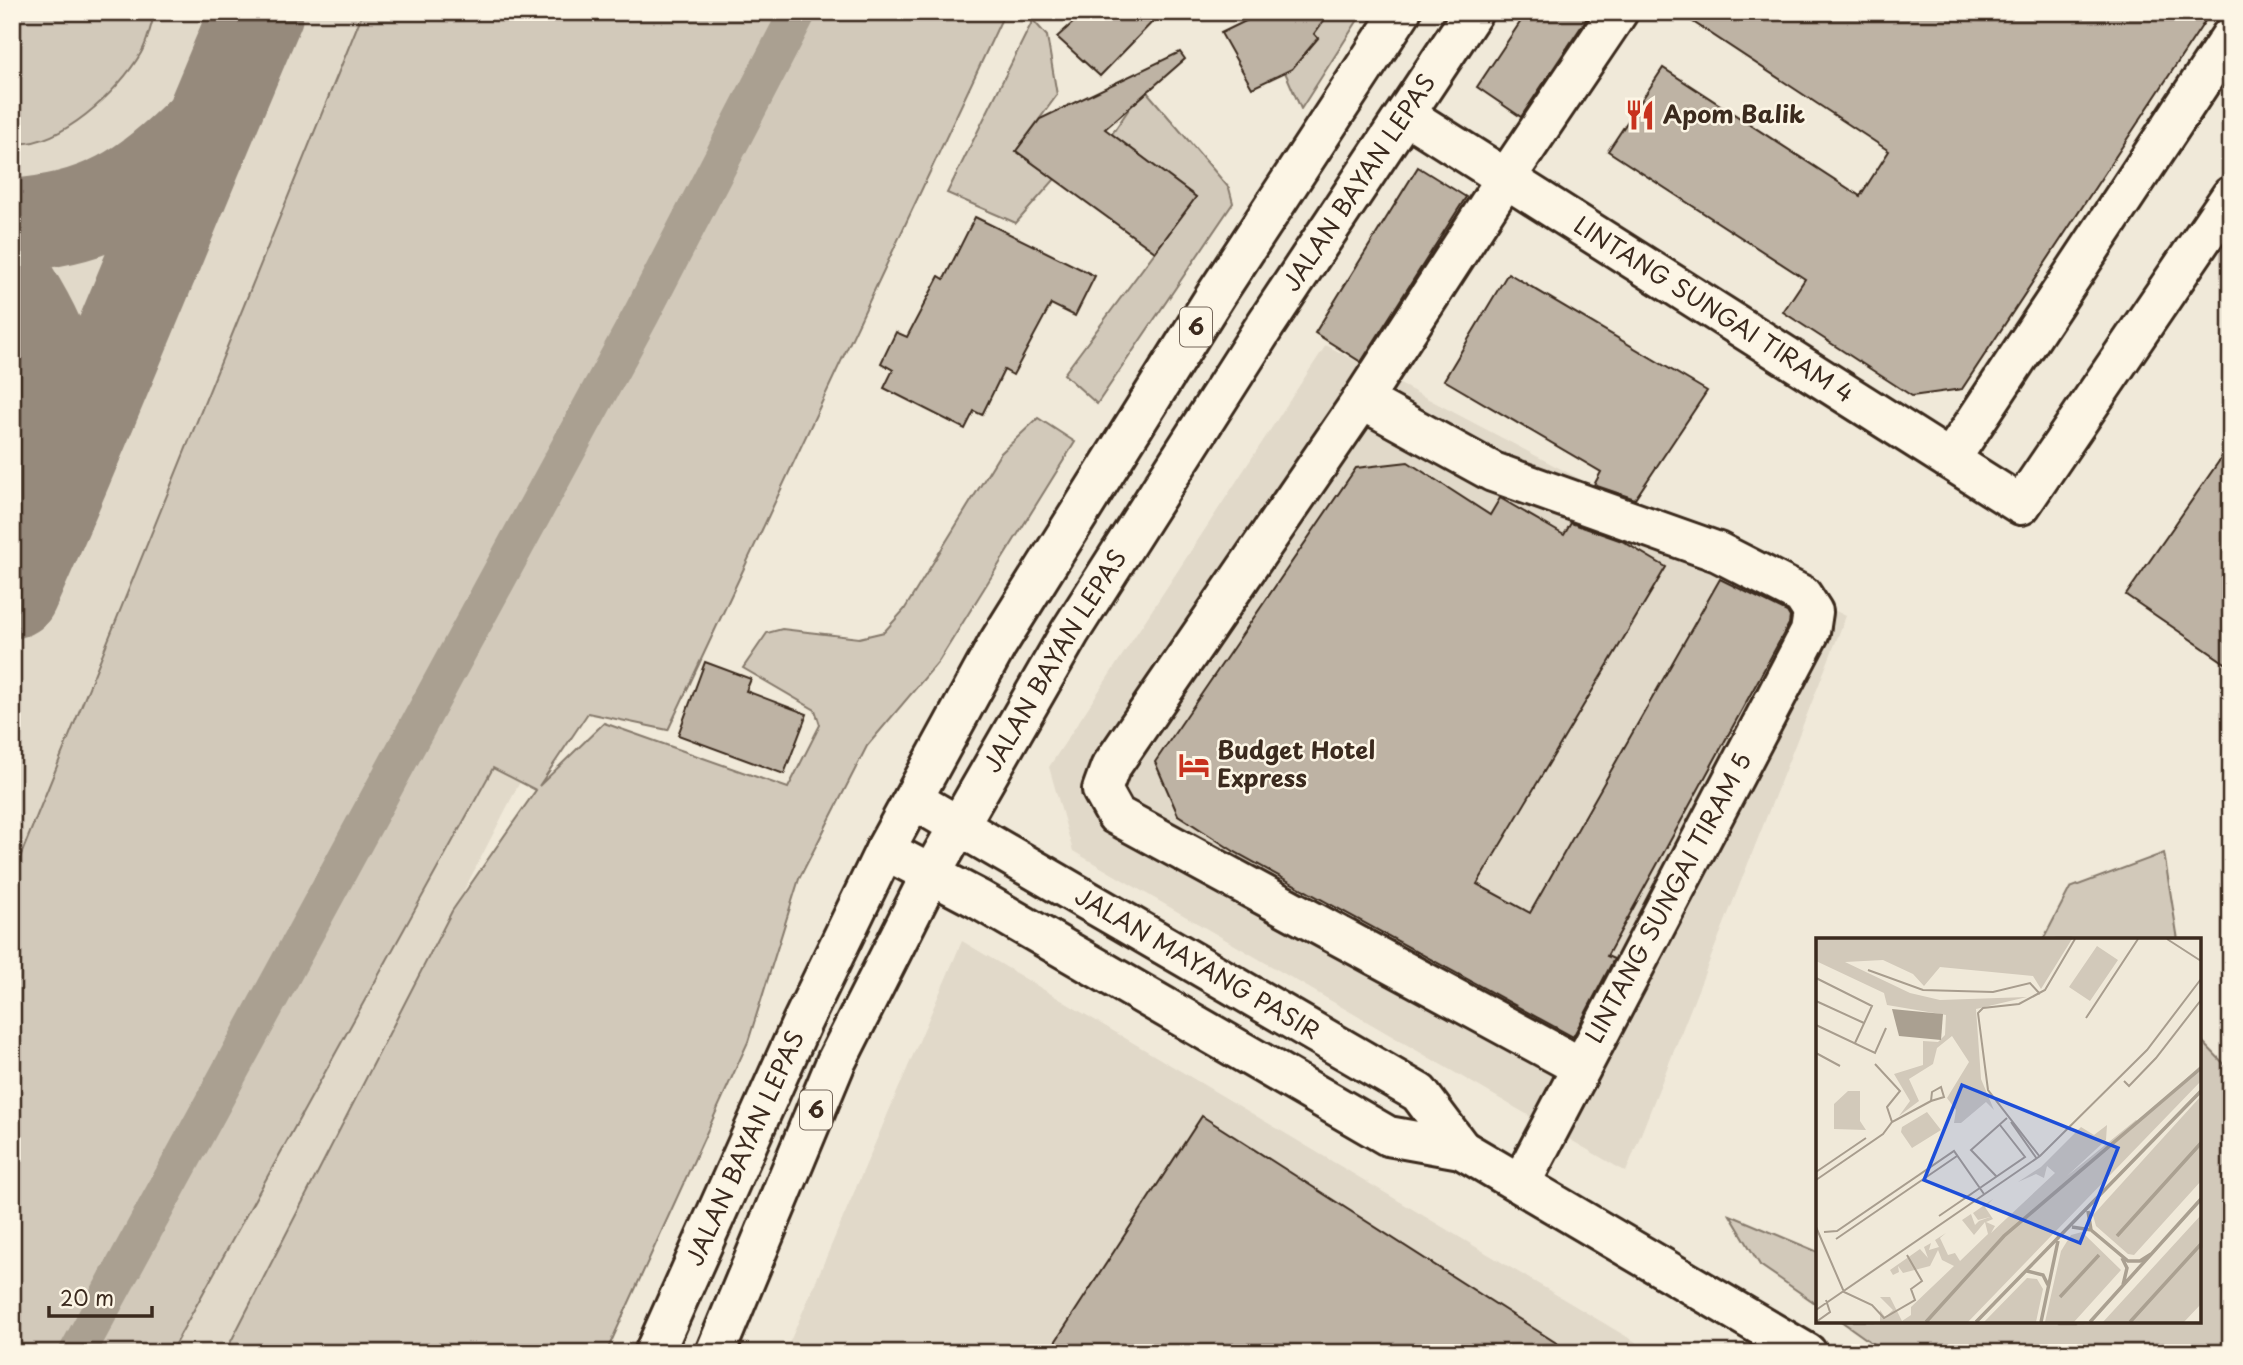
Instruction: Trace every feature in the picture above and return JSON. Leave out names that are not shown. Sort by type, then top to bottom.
[{"type":"main road","name":"JALAN BAYAN LEPAS","points":[[654,1353],[802,1022],[885,850],[997,645],[1210,305],[1401,12]]},
{"type":"main road","name":"JALAN BAYAN LEPAS","points":[[715,1353],[836,1062],[931,874],[1070,632],[1266,324],[1473,12]]},
{"type":"main road","points":[[1581,1067],[1116,814],[1102,790],[1110,768],[1362,400],[1618,12]]},
{"type":"main road","points":[[1950,460],[2231,36]]},
{"type":"main road","name":"LINTANG SUNGAI TIRAM 4","points":[[1406,115],[2021,505],[2231,196]]},
{"type":"main road","name":"LINTANG SUNGAI TIRAM 5","points":[[1362,400],[1493,472],[1718,552],[1802,595],[1813,612],[1810,632],[1521,1183]]},
{"type":"main road","points":[[802,1022],[849,865],[911,751],[997,645]]},
{"type":"main road","name":"JALAN MAYANG PASIR","points":[[914,800],[1419,1093],[1461,1149]]},
{"type":"main road","name":"JALAN MAYANG PASIR","points":[[885,850],[1388,1136],[1461,1149],[1807,1353]]},
{"type":"shaded area","points":[[12,12],[1005,12],[553,718],[225,1353],[12,1353]]},
{"type":"shaded area","points":[[12,12],[155,12],[141,53],[103,100],[68,127],[49,137],[12,143]]},
{"type":"shaded area","points":[[363,12],[1005,12],[668,730],[588,713],[539,786],[604,723],[788,788],[820,725],[815,710],[743,668],[767,633],[782,629],[859,638],[884,632],[904,610],[1000,454],[1038,418],[1075,442],[939,661],[867,746],[799,879],[748,1042],[606,1353],[225,1353],[452,911],[536,790],[493,768],[170,1353],[12,1353],[12,877]]},
{"type":"shaded area","points":[[1330,12],[1363,12],[1301,109],[1281,63],[1295,65],[1318,38],[1314,34]]},
{"type":"shaded area","points":[[1033,20],[1047,36],[1057,95],[1016,151],[1055,179],[1016,223],[947,193]]},
{"type":"shaded area","points":[[1147,92],[1229,188],[1233,203],[1097,404],[1064,374],[1196,197],[1112,134],[1131,106]]},
{"type":"shaded area","points":[[1326,345],[1718,552],[1846,616],[1626,1172],[1073,851],[1049,767]]},
{"type":"shaded area","points":[[2164,853],[2178,938],[2044,938],[2070,888]]},
{"type":"shaded area","points":[[962,941],[1654,1353],[785,1353]]},
{"type":"shaded area","points":[[2201,1040],[2231,1071],[2231,1353],[1886,1353],[1844,1323],[2201,1323]]},
{"type":"shaded area","points":[[1730,1215],[1816,1251],[1816,1304],[1760,1265]]},
{"type":"building","points":[[1085,12],[1162,12],[1100,76],[1057,37]]},
{"type":"building","points":[[1264,12],[1330,12],[1314,34],[1318,38],[1292,69],[1252,88],[1221,33]]},
{"type":"building","points":[[1527,12],[1591,12],[1521,117],[1477,87]]},
{"type":"building","points":[[1678,12],[2211,12],[1962,389],[1912,396],[1783,312],[1805,279],[1608,151],[1663,68],[1860,196],[1889,151]]},
{"type":"building","points":[[1180,52],[1185,59],[1105,129],[1196,197],[1155,252],[1016,151],[1040,119]]},
{"type":"building","points":[[1418,167],[1466,197],[1361,362],[1315,333]]},
{"type":"building","points":[[975,217],[1095,276],[1075,316],[1051,304],[1013,375],[1004,370],[982,415],[974,411],[965,429],[884,388],[893,370],[881,363],[896,332],[907,337],[939,276],[944,279]]},
{"type":"building","points":[[1508,273],[1707,391],[1635,499],[1594,485],[1601,472],[1444,380]]},
{"type":"building","points":[[2231,444],[2231,667],[2126,595]]},
{"type":"building","points":[[1408,462],[1490,515],[1500,498],[1564,535],[1571,523],[1622,541],[1666,567],[1477,884],[1530,913],[1720,579],[1787,612],[1790,617],[1789,624],[1607,956],[1614,959],[1573,1037],[1235,852],[1178,815],[1155,762],[1356,468]]},
{"type":"building","points":[[705,662],[751,679],[746,691],[807,714],[784,774],[678,735]]},
{"type":"building","points":[[1202,1116],[1572,1353],[1048,1353]]},
{"type":"waterway","points":[[77,1353],[641,315],[798,12]]},
{"type":"taxiway","points":[[12,592],[257,12]]},
{"type":"taxiway","points":[[12,225],[71,216],[119,197],[163,168],[206,128]]},
{"type":"taxiway","points":[[12,290],[38,337],[52,380],[58,425],[57,478]]},
{"type":"place","name":"Apom Balik","points":[[1640,115]]},
{"type":"place","name":"Budget Hotel Express","points":[[1194,765]]}]
